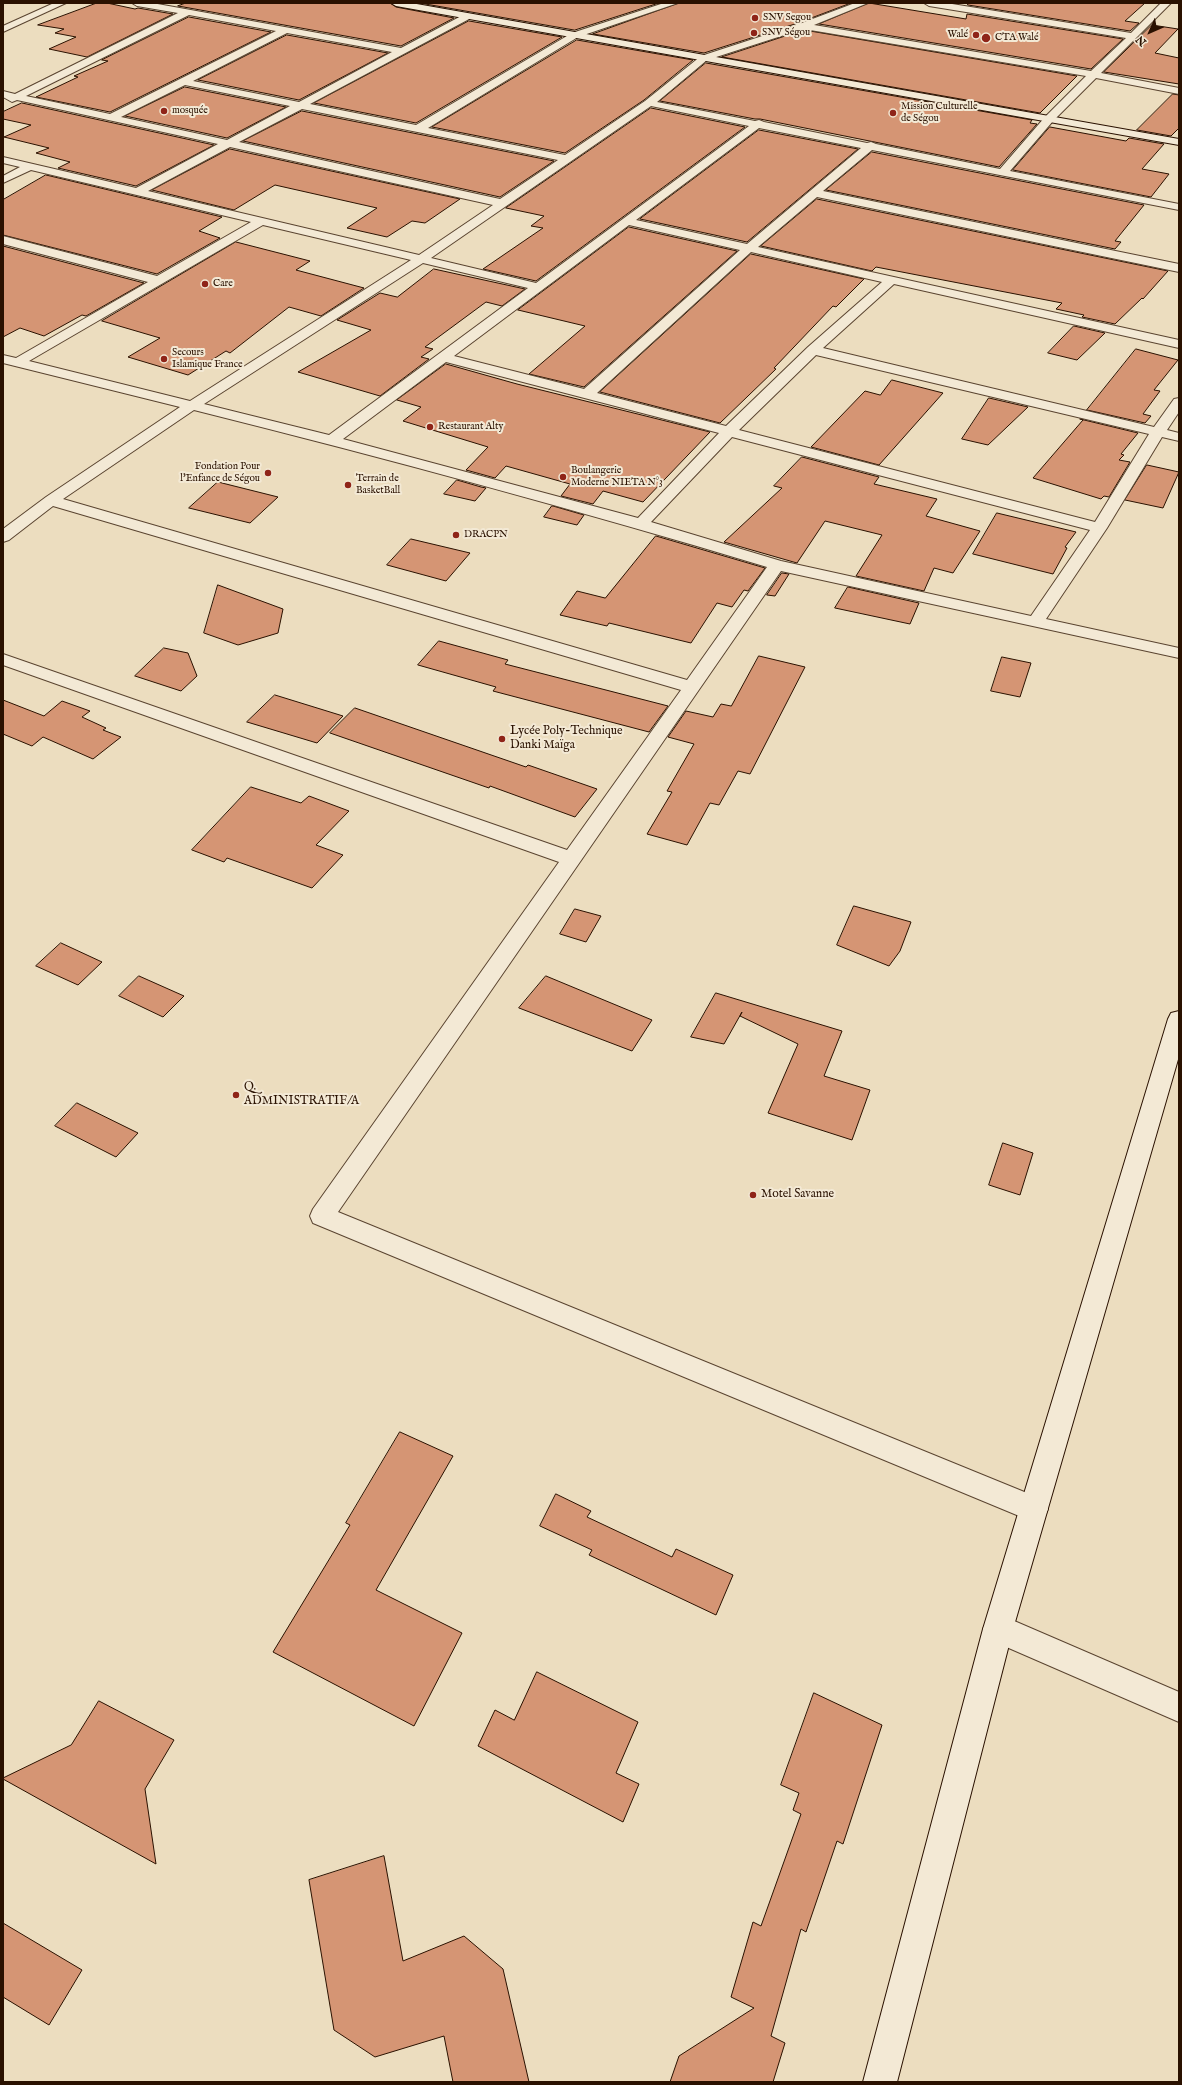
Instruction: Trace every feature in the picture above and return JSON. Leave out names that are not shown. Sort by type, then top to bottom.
[{"type":"street","points":[[3,29],[61,3]]},
{"type":"street","points":[[137,3],[401,51]]},
{"type":"street","points":[[396,3],[1179,142]]},
{"type":"street","points":[[418,129],[575,35],[673,3]]},
{"type":"street","points":[[5,534],[51,500],[191,406],[421,259],[649,102],[704,58],[802,26],[863,3]]},
{"type":"street","points":[[929,3],[1133,36]]},
{"type":"street","points":[[1004,171],[1049,119],[1133,36],[1168,5]]},
{"type":"street","points":[[639,6],[654,8]]},
{"type":"street","points":[[1018,17],[1029,8]]},
{"type":"street","points":[[3,103],[188,12]]},
{"type":"street","points":[[137,192],[468,16]]},
{"type":"street","points":[[802,26],[1095,75],[1179,91]]},
{"type":"street","points":[[111,118],[286,30]]},
{"type":"street","points":[[185,82],[567,159]]},
{"type":"street","points":[[3,94],[502,203]]},
{"type":"street","points":[[649,102],[1004,171],[1179,207]]},
{"type":"street","points":[[332,440],[759,123]]},
{"type":"street","points":[[586,395],[748,249],[871,145]]},
{"type":"street","points":[[3,160],[538,287]]},
{"type":"street","points":[[3,180],[29,166]]},
{"type":"street","points":[[816,193],[1179,268]]},
{"type":"street","points":[[10,361],[160,281],[262,221]]},
{"type":"street","points":[[627,221],[1179,344]]},
{"type":"street","points":[[3,240],[160,281]]},
{"type":"street","points":[[641,524],[728,432],[813,350],[891,280]]},
{"type":"street","points":[[813,350],[1179,437]]},
{"type":"street","points":[[444,357],[1099,528]]},
{"type":"street","points":[[10,361],[332,440],[641,524],[777,564],[1036,620],[1179,653]]},
{"type":"street","points":[[1036,620],[1099,528],[1158,432],[1179,402]]},
{"type":"street","points":[[51,500],[691,687]]},
{"type":"street","points":[[777,564],[322,1216],[1034,1509]]},
{"type":"street","points":[[3,659],[572,859]]},
{"type":"street","points":[[880,2082],[998,1628],[1179,1019]]},
{"type":"street","points":[[998,1628],[1179,1707]]},
{"type":"building","points":[[97,3],[107,3],[135,9],[138,8],[173,14],[87,57],[49,49],[76,37],[55,33],[64,29],[38,25]]},
{"type":"building","points":[[186,3],[390,3],[396,7],[454,18],[401,46],[178,6]]},
{"type":"building","points":[[420,3],[659,3],[575,30]]},
{"type":"building","points":[[679,3],[851,3],[798,23],[704,53],[593,34]]},
{"type":"building","points":[[869,3],[966,19],[967,14],[1123,39],[1091,69],[819,24]]},
{"type":"building","points":[[968,3],[1145,3],[1125,21],[1139,23],[1130,31],[968,5]]},
{"type":"building","points":[[189,17],[271,32],[110,112],[36,97],[78,77],[74,76],[108,61],[102,60]]},
{"type":"building","points":[[469,21],[562,37],[416,123],[314,103]]},
{"type":"building","points":[[1152,25],[1178,29],[1155,53],[1179,58],[1179,84],[1104,72]]},
{"type":"building","points":[[804,30],[1077,76],[1040,113],[722,57]]},
{"type":"building","points":[[287,35],[388,53],[299,100],[198,80]]},
{"type":"building","points":[[577,40],[693,60],[644,100],[565,153],[432,127]]},
{"type":"building","points":[[706,63],[1032,120],[1030,123],[1037,124],[999,167],[760,119],[660,101]]},
{"type":"building","points":[[185,87],[286,107],[227,138],[125,116]]},
{"type":"building","points":[[1173,94],[1179,95],[1179,128],[1171,136],[1137,130]]},
{"type":"building","points":[[22,103],[214,145],[136,186],[58,168],[70,162],[36,153],[49,148],[4,137],[31,125],[3,119],[3,112]]},
{"type":"building","points":[[651,108],[745,127],[536,281],[483,269],[543,228],[531,226],[544,216],[506,208]]},
{"type":"building","points":[[302,111],[554,161],[500,197],[243,141]]},
{"type":"building","points":[[1050,127],[1126,141],[1129,138],[1164,144],[1142,169],[1169,174],[1151,197],[1013,170]]},
{"type":"building","points":[[759,130],[858,149],[747,242],[640,219]]},
{"type":"building","points":[[230,149],[460,199],[425,223],[412,221],[387,237],[347,228],[377,208],[275,185],[234,210],[152,190]]},
{"type":"building","points":[[872,152],[1144,205],[1115,241],[1121,242],[1115,249],[826,190]]},
{"type":"building","points":[[46,175],[222,217],[199,231],[220,238],[157,274],[3,235],[3,200]]},
{"type":"building","points":[[817,199],[1168,271],[1143,299],[1142,298],[1115,324],[1082,317],[1084,315],[1056,309],[1062,303],[876,267],[872,271],[761,246]]},
{"type":"building","points":[[629,227],[737,251],[584,387],[529,374],[585,326],[518,310]]},
{"type":"building","points":[[236,242],[310,261],[296,270],[364,288],[321,316],[289,307],[230,353],[226,351],[188,375],[128,357],[160,338],[102,321]]},
{"type":"building","points":[[3,246],[144,283],[86,316],[82,315],[44,336],[20,328],[3,337]]},
{"type":"building","points":[[751,254],[864,279],[836,307],[833,306],[774,368],[776,369],[720,423],[600,392]]},
{"type":"building","points":[[434,269],[525,289],[502,306],[486,302],[425,347],[433,349],[421,357],[429,359],[380,396],[298,372],[371,330],[337,320],[380,293],[397,297]]},
{"type":"building","points":[[1074,326],[1105,333],[1077,360],[1048,353]]},
{"type":"building","points":[[1136,349],[1178,360],[1154,390],[1160,391],[1143,414],[1151,416],[1145,423],[1087,410]]},
{"type":"building","points":[[446,364],[517,384],[710,432],[643,502],[603,491],[593,504],[561,496],[570,484],[506,466],[495,478],[466,470],[488,447],[403,421],[421,407],[397,400]]},
{"type":"building","points":[[892,380],[943,393],[879,465],[811,447],[865,391],[880,395]]},
{"type":"building","points":[[989,398],[1028,407],[988,445],[962,439]]},
{"type":"building","points":[[1080,419],[1138,433],[1121,454],[1124,455],[1119,460],[1130,462],[1109,497],[1104,496],[1101,499],[1033,478],[1083,420]]},
{"type":"building","points":[[802,457],[879,477],[874,484],[937,499],[926,516],[980,531],[953,573],[934,568],[924,591],[856,576],[882,535],[825,521],[797,563],[724,542],[782,488],[774,486]]},
{"type":"building","points":[[1147,465],[1179,472],[1163,508],[1125,500]]},
{"type":"building","points":[[457,480],[486,488],[475,501],[444,494]]},
{"type":"building","points":[[218,482],[278,497],[250,523],[189,508]]},
{"type":"building","points":[[552,506],[584,515],[577,525],[544,517]]},
{"type":"building","points":[[997,513],[1076,532],[1065,547],[1067,548],[1053,574],[973,554]]},
{"type":"building","points":[[656,536],[765,568],[748,591],[744,590],[732,607],[717,603],[691,643],[609,623],[607,626],[560,615],[577,591],[605,598]]},
{"type":"building","points":[[411,539],[470,553],[446,581],[387,565]]},
{"type":"building","points":[[782,573],[789,574],[775,596],[767,595]]},
{"type":"building","points":[[218,585],[283,609],[278,633],[238,645],[204,633]]},
{"type":"building","points":[[848,587],[919,603],[910,624],[835,608]]},
{"type":"building","points":[[439,641],[508,660],[505,664],[668,706],[649,732],[493,691],[496,687],[418,665]]},
{"type":"building","points":[[164,648],[188,653],[197,676],[181,691],[135,676]]},
{"type":"building","points":[[759,656],[805,667],[750,774],[738,771],[719,805],[710,803],[687,845],[647,834],[672,792],[667,791],[694,744],[668,737],[686,711],[713,717],[721,704],[731,706]]},
{"type":"building","points":[[1002,657],[1031,663],[1020,697],[991,691]]},
{"type":"building","points":[[275,695],[343,716],[317,743],[247,722]]},
{"type":"building","points":[[3,700],[44,716],[62,701],[90,711],[82,717],[106,728],[103,730],[121,737],[93,759],[43,737],[32,746],[3,734]]},
{"type":"building","points":[[355,708],[526,767],[528,765],[597,789],[575,817],[490,786],[489,788],[330,733]]},
{"type":"building","points":[[251,787],[301,803],[309,796],[349,811],[316,845],[343,855],[312,888],[227,858],[224,862],[192,850]]},
{"type":"building","points":[[854,906],[911,922],[900,951],[889,966],[837,945]]},
{"type":"building","points":[[575,909],[601,916],[586,942],[560,934]]},
{"type":"building","points":[[61,943],[102,962],[78,985],[36,966]]},
{"type":"building","points":[[139,976],[184,996],[163,1017],[119,996]]},
{"type":"building","points":[[546,976],[652,1020],[632,1051],[519,1008]]},
{"type":"building","points":[[716,993],[842,1031],[824,1076],[870,1090],[852,1140],[768,1113],[798,1044],[740,1016],[742,1012],[724,1044],[691,1037]]},
{"type":"building","points":[[77,1103],[138,1133],[116,1157],[55,1126]]},
{"type":"building","points":[[1003,1143],[1033,1153],[1020,1195],[989,1185]]},
{"type":"building","points":[[400,1432],[453,1456],[376,1590],[462,1633],[414,1726],[273,1652],[350,1525],[346,1523]]},
{"type":"building","points":[[556,1494],[591,1511],[587,1517],[672,1557],[676,1549],[733,1575],[716,1615],[589,1555],[592,1550],[540,1526]]},
{"type":"building","points":[[537,1672],[638,1722],[616,1773],[639,1784],[623,1822],[478,1746],[495,1710],[514,1720]]},
{"type":"building","points":[[814,1693],[882,1725],[843,1844],[837,1841],[806,1932],[801,1929],[771,2036],[785,2043],[773,2082],[670,2082],[679,2056],[754,2008],[731,1997],[753,1922],[761,1926],[801,1814],[793,1810],[799,1793],[781,1785]]},
{"type":"building","points":[[99,1701],[174,1740],[145,1789],[156,1864],[3,1779],[71,1745]]},
{"type":"building","points":[[384,1856],[403,1961],[464,1936],[503,1969],[529,2082],[453,2082],[444,2036],[375,2057],[334,2030],[309,1880]]},
{"type":"building","points":[[3,1923],[82,1970],[49,2025],[3,1997]]},
{"type":"place","name":"SNV Segou","points":[[755,18]]},
{"type":"place","name":"SNV Ségou","points":[[754,33]]},
{"type":"place","name":"Walé","points":[[976,35]]},
{"type":"place","name":"CTA Walé","points":[[986,38]]},
{"type":"place","name":"mosquée","points":[[164,111]]},
{"type":"place","name":"Mission Culturelle de Ségou","points":[[893,113]]},
{"type":"place","name":"Care","points":[[205,284]]},
{"type":"place","name":"Secours Islamique France","points":[[164,359]]},
{"type":"place","name":"Restaurant Alty","points":[[430,427]]},
{"type":"place","name":"Fondation Pour l'Enfance de Ségou","points":[[268,473]]},
{"type":"place","name":"Boulangerie Moderne NIETA N°3","points":[[563,477]]},
{"type":"place","name":"Terrain de BasketBall","points":[[348,485]]},
{"type":"place","name":"DRACPN","points":[[456,535]]},
{"type":"place","name":"Lycée Poly-Technique Danki Maïga","points":[[502,739]]},
{"type":"place","name":"Q. ADMINISTRATIF/A","points":[[236,1095]]},
{"type":"place","name":"Motel Savanne","points":[[753,1195]]}]
